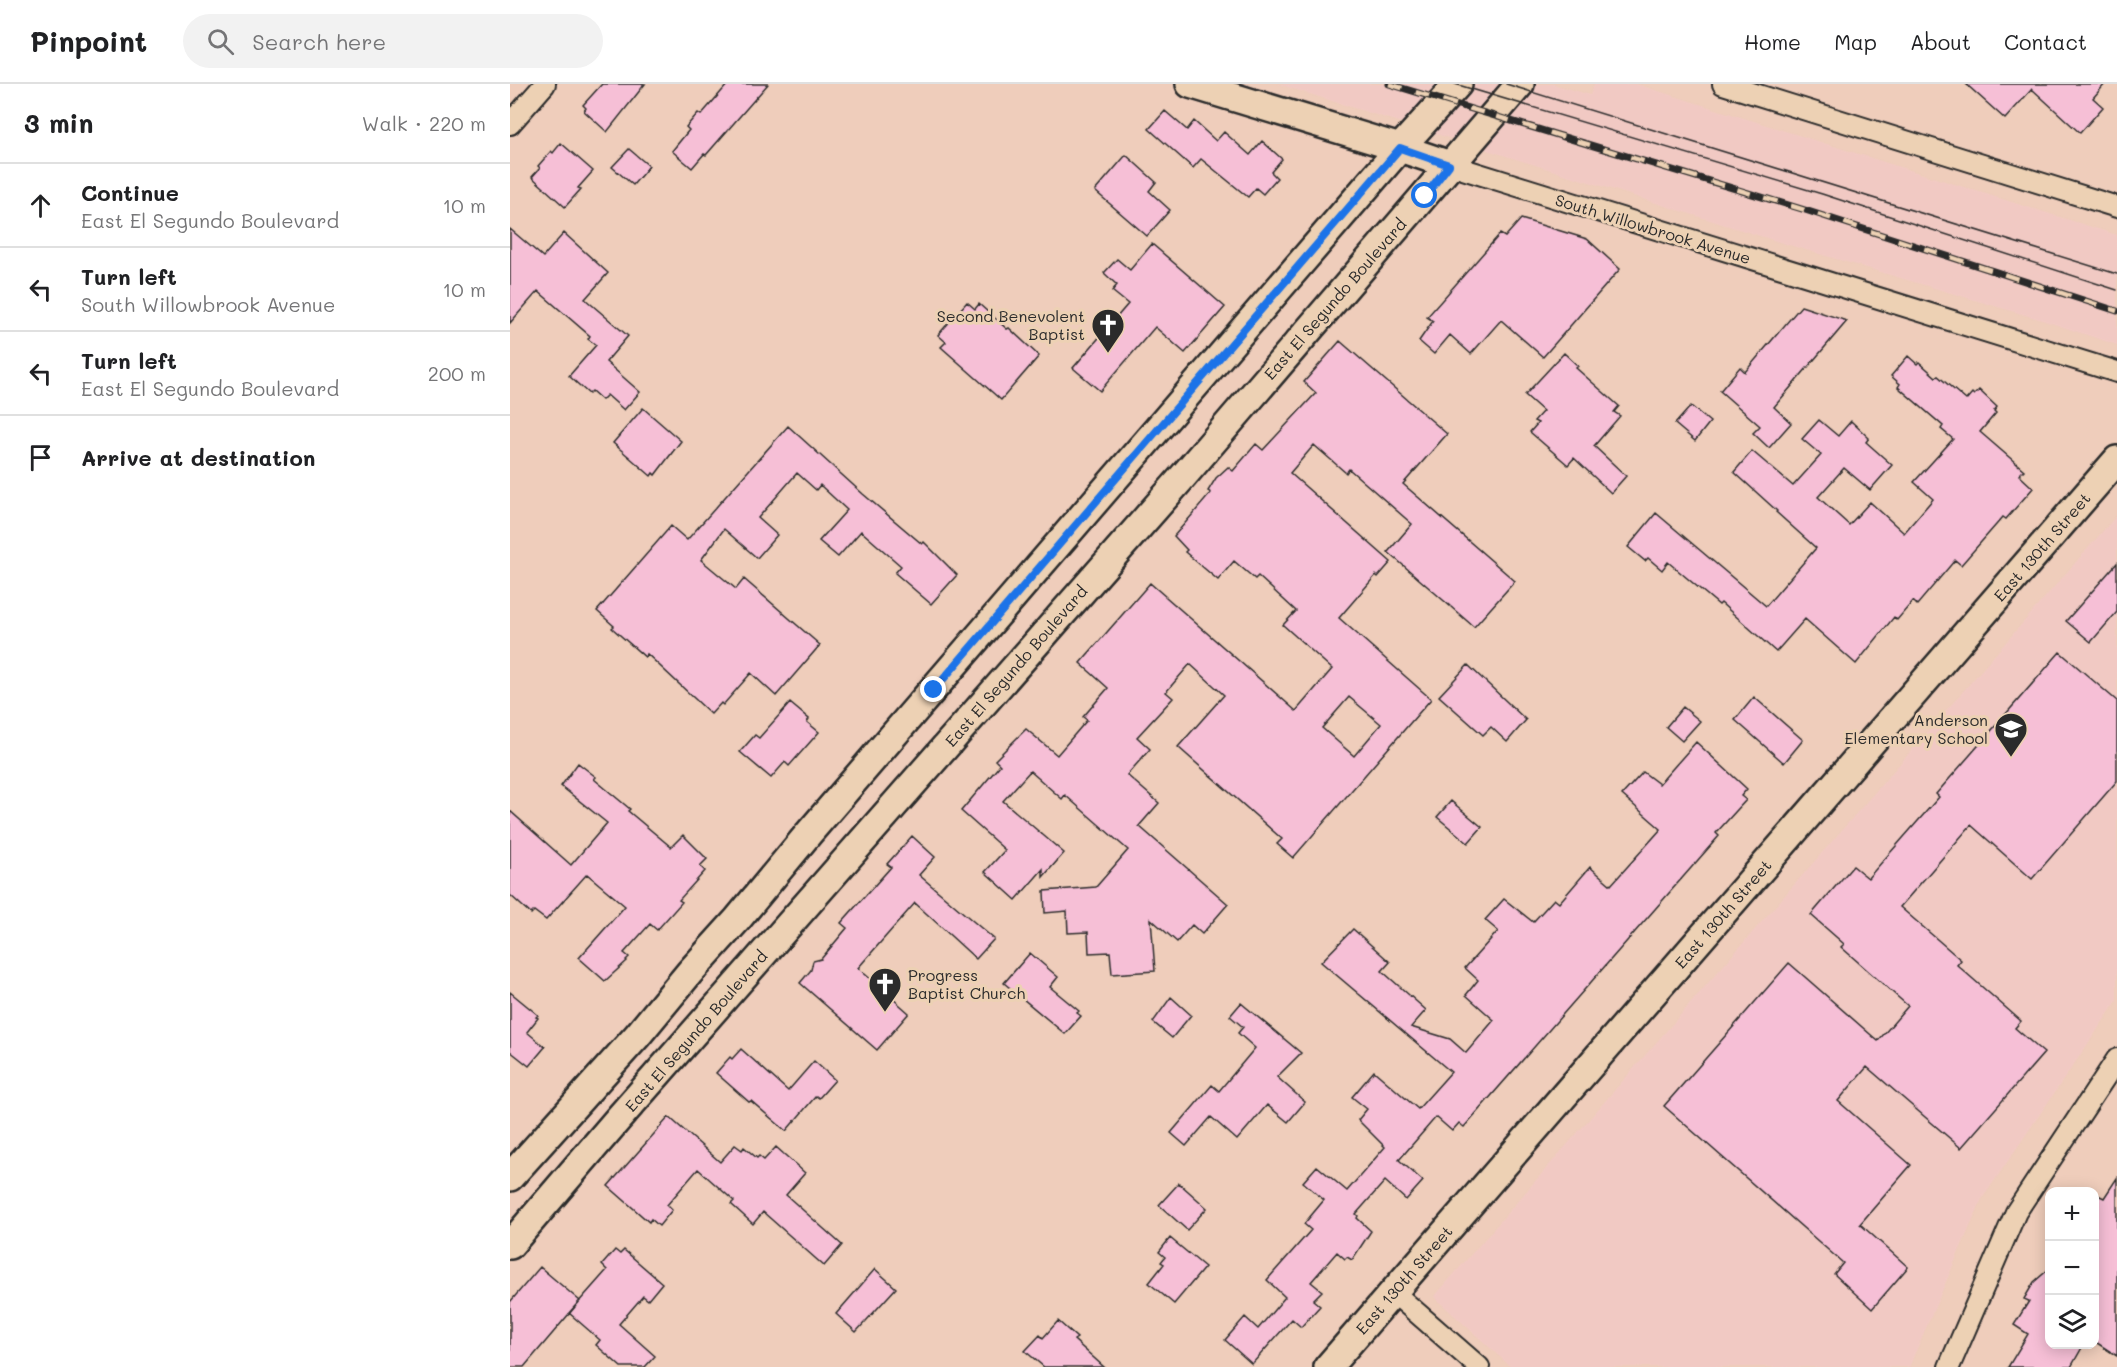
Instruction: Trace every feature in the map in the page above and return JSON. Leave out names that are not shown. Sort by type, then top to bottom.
[{"type":"main road","name":"South Willowbrook Avenue","points":[[1190,84],[1449,165]]},
{"type":"main road","points":[[510,1177],[637,1036],[817,824],[1400,148],[1458,84]]},
{"type":"main road","name":"East El Segundo Boulevard","points":[[510,1245],[1180,480],[1520,84]]},
{"type":"main road","name":"East 130th Street","points":[[1328,1367],[2117,460]]},
{"type":"street","points":[[510,124],[545,84]]},
{"type":"street","points":[[1723,84],[2117,207]]},
{"type":"street","name":"South Willowbrook Avenue","points":[[1449,165],[2117,372]]},
{"type":"street","points":[[1948,1367],[2016,1212],[2117,1059]]},
{"type":"street","points":[[1393,1292],[1479,1367]]},
{"type":"shaded area","points":[[1278,84],[1553,84],[1590,95],[1594,84],[1636,84],[2117,235],[2117,345],[2042,320],[1779,242]]},
{"type":"shaded area","name":"Anderson Elementary School","points":[[2117,515],[2117,1001],[1982,1199],[1909,1367],[1511,1367],[1434,1297]]},
{"type":"building","points":[[602,84],[645,84],[607,132],[584,111],[586,108],[583,105]]},
{"type":"building","points":[[728,84],[768,84],[692,168],[672,151],[689,130],[686,127],[698,113],[701,115]]},
{"type":"building","points":[[1966,84],[2105,84],[2093,98],[2103,107],[2080,133],[2032,89],[2005,119]]},
{"type":"building","points":[[1165,111],[1187,130],[1194,121],[1216,141],[1224,132],[1250,155],[1262,141],[1282,159],[1271,172],[1277,178],[1263,194],[1256,188],[1248,197],[1201,159],[1193,168],[1149,129]]},
{"type":"building","points":[[561,143],[593,171],[565,207],[532,177],[540,168],[538,166]]},
{"type":"building","points":[[629,149],[649,166],[633,185],[612,167]]},
{"type":"building","points":[[1126,155],[1156,182],[1149,191],[1170,210],[1147,236],[1095,191]]},
{"type":"building","points":[[1521,219],[1587,239],[1620,269],[1543,357],[1501,320],[1471,354],[1450,335],[1434,354],[1419,341],[1433,321],[1427,317],[1500,234],[1505,237]]},
{"type":"building","points":[[510,229],[543,257],[564,233],[608,273],[585,299],[628,336],[606,362],[640,392],[624,410],[607,395],[602,400],[592,391],[589,394],[569,376],[596,345],[588,339],[590,336],[538,291],[510,323]]},
{"type":"building","points":[[1152,244],[1225,307],[1185,353],[1155,327],[1100,391],[1073,368],[1128,304],[1112,291],[1117,285],[1104,273],[1117,259],[1130,270]]},
{"type":"building","points":[[967,302],[975,309],[979,304],[1039,356],[1001,400],[941,347],[946,342],[938,335]]},
{"type":"building","points":[[1801,306],[1847,321],[1774,407],[1791,423],[1769,448],[1753,433],[1760,426],[1720,391],[1740,367],[1745,372]]},
{"type":"building","points":[[1340,341],[1447,434],[1403,484],[1515,581],[1474,627],[1388,552],[1412,524],[1349,469],[1346,473],[1314,445],[1290,473],[1391,562],[1378,577],[1376,575],[1339,618],[1431,699],[1293,858],[1277,844],[1282,839],[1178,747],[1224,695],[1190,664],[1166,692],[1173,698],[1137,737],[1150,749],[1127,775],[1159,803],[1139,826],[1228,904],[1202,934],[1192,925],[1177,942],[1151,919],[1155,971],[1112,974],[1110,952],[1089,953],[1088,932],[1068,933],[1067,911],[1045,913],[1044,891],[1096,887],[1128,850],[1065,795],[1062,799],[1030,771],[1003,801],[1064,853],[1043,877],[1043,869],[1016,900],[985,872],[1005,850],[961,811],[1000,765],[995,760],[1026,729],[1057,755],[1087,720],[1083,717],[1108,688],[1080,663],[1150,583],[1296,711],[1332,669],[1283,625],[1296,611],[1258,576],[1255,579],[1234,561],[1218,580],[1185,552],[1187,550],[1174,536],[1211,493],[1208,491],[1216,478],[1228,467],[1233,471],[1256,444],[1263,450],[1316,393],[1304,382]],"holes":[[[1349,697],[1381,724],[1354,756],[1322,728]]]},
{"type":"building","points":[[1564,353],[1578,366],[1576,368],[1619,406],[1614,412],[1620,416],[1594,446],[1626,476],[1611,493],[1574,458],[1568,465],[1530,432],[1538,423],[1534,421],[1543,411],[1525,395]]},
{"type":"building","points":[[1908,356],[1917,364],[1919,362],[1936,377],[1938,376],[1966,400],[1972,393],[1974,395],[1979,390],[1997,407],[1994,411],[1996,413],[1980,432],[2024,470],[2019,475],[2033,488],[2006,519],[2003,517],[1961,565],[1955,560],[1917,605],[1913,601],[1897,620],[1894,617],[1856,664],[1805,619],[1776,652],[1721,603],[1719,605],[1668,562],[1662,570],[1648,558],[1645,561],[1628,547],[1656,513],[1766,606],[1816,548],[1734,472],[1752,451],[1793,486],[1821,455],[1802,439],[1819,420],[1838,436],[1851,421],[1869,438],[1866,442],[1892,465],[1870,490],[1844,468],[1818,497],[1849,525],[1870,502],[1904,533],[1933,499],[1914,482],[1953,439],[1941,429],[1943,426],[1898,387],[1900,384],[1891,376]]},
{"type":"building","points":[[1691,406],[1710,422],[1695,441],[1675,424]]},
{"type":"building","points":[[643,408],[681,441],[655,475],[653,473],[651,476],[613,443]]},
{"type":"building","points":[[788,426],[863,494],[922,544],[924,542],[957,575],[931,604],[895,573],[901,566],[861,531],[838,557],[819,541],[847,510],[820,485],[816,490],[797,473],[758,518],[777,535],[757,558],[724,529],[701,560],[736,589],[744,579],[820,645],[776,696],[751,673],[723,705],[721,703],[711,714],[647,654],[645,657],[612,628],[614,626],[597,611],[671,526],[687,540]]},
{"type":"building","points":[[2117,563],[2117,612],[2091,642],[2066,621]]},
{"type":"building","points":[[2060,652],[2117,701],[2117,781],[2032,879],[1971,825],[1900,907],[1961,960],[1957,965],[2021,1021],[2015,1028],[2044,1053],[1961,1148],[1867,1067],[1838,1101],[1911,1165],[1860,1224],[1908,1267],[1872,1309],[1834,1274],[1843,1263],[1664,1106],[1789,963],[1878,1041],[1908,1006],[1841,947],[1844,944],[1811,915],[1853,866],[1868,878],[1939,797],[1936,794]]},
{"type":"building","points":[[1468,665],[1526,720],[1507,742],[1491,727],[1483,735],[1439,696]]},
{"type":"building","points":[[1754,697],[1803,740],[1784,763],[1735,720]]},
{"type":"building","points":[[790,703],[809,719],[807,722],[819,732],[789,766],[785,762],[771,778],[740,752],[755,735],[759,738]]},
{"type":"building","points":[[1683,707],[1700,721],[1682,741],[1666,727]]},
{"type":"building","points":[[1696,742],[1747,789],[1741,796],[1746,800],[1716,833],[1719,836],[1464,1127],[1459,1123],[1452,1131],[1436,1117],[1399,1160],[1423,1181],[1406,1200],[1385,1181],[1356,1214],[1357,1218],[1371,1231],[1352,1260],[1347,1257],[1345,1259],[1337,1252],[1311,1282],[1322,1291],[1313,1300],[1320,1306],[1301,1327],[1292,1319],[1252,1364],[1225,1340],[1245,1317],[1258,1329],[1285,1297],[1267,1280],[1311,1230],[1304,1224],[1324,1200],[1303,1182],[1317,1166],[1347,1191],[1385,1147],[1358,1120],[1367,1109],[1352,1097],[1374,1071],[1418,1109],[1451,1072],[1321,962],[1353,929],[1390,962],[1382,971],[1426,1010],[1411,1027],[1450,1039],[1466,1053],[1494,1020],[1466,995],[1478,980],[1465,968],[1498,931],[1485,920],[1504,899],[1533,922],[1554,899],[1559,903],[1590,867],[1611,885],[1661,829],[1622,795],[1643,772],[1659,784]]},
{"type":"building","points":[[578,763],[630,809],[628,811],[671,847],[683,835],[707,859],[700,866],[705,871],[679,900],[682,902],[657,930],[650,924],[624,953],[629,957],[627,961],[605,981],[579,958],[625,906],[587,874],[546,920],[534,911],[531,914],[510,895],[510,811],[571,865],[607,823],[561,786]]},
{"type":"building","points":[[1451,801],[1482,827],[1468,843],[1437,817]]},
{"type":"building","points":[[912,836],[935,857],[919,875],[994,939],[976,959],[915,903],[858,968],[909,1013],[877,1050],[800,983],[811,970],[813,961],[821,959],[847,928],[841,923],[891,867],[887,864]]},
{"type":"building","points":[[1030,953],[1058,977],[1050,987],[1079,1011],[1077,1013],[1081,1016],[1065,1034],[1004,983]]},
{"type":"building","points":[[510,992],[538,1015],[527,1032],[545,1047],[529,1066],[510,1051]]},
{"type":"building","points":[[1171,997],[1191,1015],[1172,1038],[1153,1022]]},
{"type":"building","points":[[1241,1003],[1301,1053],[1277,1077],[1305,1102],[1288,1122],[1267,1105],[1237,1140],[1211,1117],[1186,1146],[1171,1133],[1212,1085],[1219,1091],[1255,1048],[1238,1033],[1243,1027],[1230,1016]]},
{"type":"building","points":[[741,1049],[788,1091],[814,1061],[835,1080],[819,1098],[816,1096],[786,1131],[716,1073],[730,1057],[732,1059]]},
{"type":"building","points":[[669,1117],[720,1162],[735,1145],[742,1150],[744,1147],[757,1158],[759,1156],[764,1160],[776,1147],[805,1173],[786,1195],[842,1245],[824,1266],[763,1212],[753,1224],[731,1204],[734,1201],[698,1169],[667,1205],[672,1210],[659,1226],[651,1219],[649,1222],[608,1186]]},
{"type":"building","points":[[2117,1178],[2117,1356],[2099,1344],[2099,1196],[2104,1198]]},
{"type":"building","points":[[1179,1183],[1207,1208],[1187,1230],[1159,1205]]},
{"type":"building","points":[[1170,1238],[1205,1267],[1174,1304],[1149,1283],[1164,1264],[1161,1262],[1165,1257],[1159,1252]]},
{"type":"building","points":[[615,1250],[620,1254],[624,1250],[662,1283],[648,1300],[643,1296],[619,1324],[655,1356],[645,1367],[621,1367],[596,1345],[600,1340],[569,1313],[607,1270],[602,1265]]},
{"type":"building","points":[[540,1267],[580,1301],[524,1367],[510,1367],[510,1302]]},
{"type":"building","points":[[875,1269],[896,1288],[856,1332],[836,1314]]},
{"type":"building","points":[[2045,1272],[2045,1349],[2081,1349],[2071,1367],[2008,1367],[2028,1334],[2014,1325],[2029,1301],[2024,1299],[2034,1282]]},
{"type":"building","points":[[1058,1321],[1077,1338],[1074,1340],[1104,1367],[1044,1367],[1025,1351],[1040,1335],[1043,1338]]},
{"type":"tram line","points":[[1455,84],[1822,194],[2117,290]]},
{"type":"tram line","points":[[1506,84],[2117,274]]},
{"type":"railway","points":[[1389,84],[1805,210],[2117,311]]},
{"type":"place","name":"Second Benevolent Baptist","points":[[1108,354]]},
{"type":"place","name":"Anderson Elementary School","points":[[2011,758]]},
{"type":"place","name":"Progress Baptist Church","points":[[885,1013]]},
{"type":"route","points":[[934,690],[1400,148],[1449,165],[1425,196]]}]
